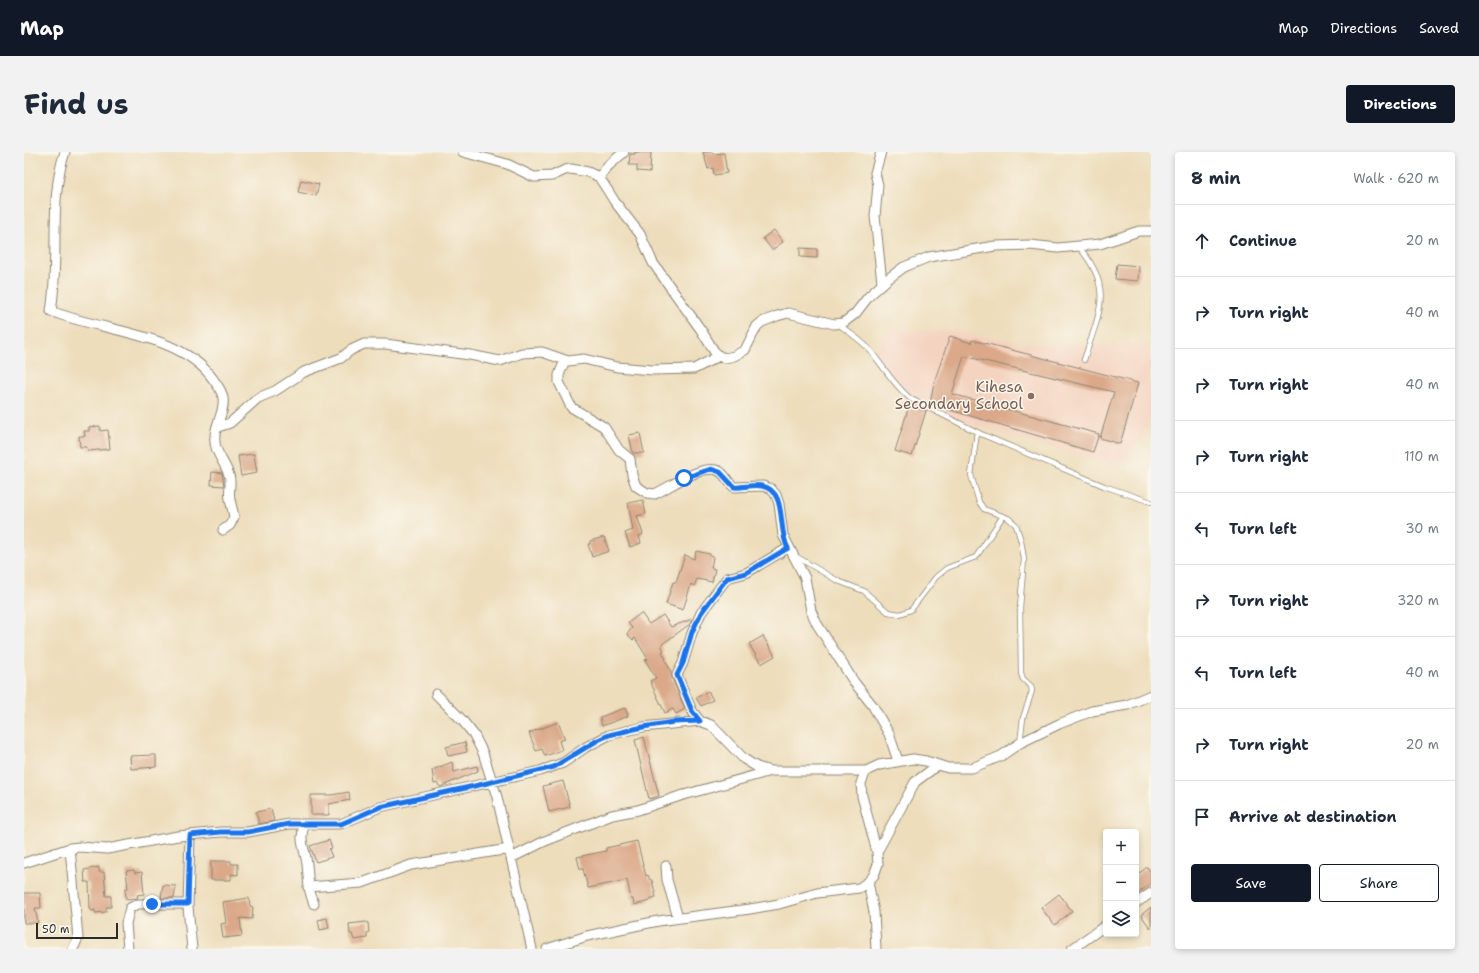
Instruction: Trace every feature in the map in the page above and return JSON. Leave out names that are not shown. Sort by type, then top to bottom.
[{"type":"street","points":[[65,152],[57,193],[56,279],[52,311],[68,318],[103,327],[125,330],[194,358],[206,368],[221,390],[223,409],[214,436],[220,459],[229,476],[230,499],[234,517],[230,525],[223,530]]},
{"type":"street","points":[[463,152],[507,164],[534,177],[552,176],[571,170],[588,172],[599,176],[615,202],[640,234],[653,263],[719,356]]},
{"type":"street","points":[[599,176],[624,152]]},
{"type":"street","points":[[881,152],[875,173],[878,185],[875,216],[882,283]]},
{"type":"street","points":[[218,427],[230,423],[258,398],[275,391],[304,372],[341,358],[351,350],[364,344],[385,344],[470,355],[500,361],[522,353],[542,352],[565,360],[584,359],[617,367],[652,370],[694,369],[719,356],[729,357],[745,350],[757,326],[770,318],[788,313],[838,324],[855,314],[868,296],[882,283],[904,267],[929,257],[995,246],[1030,245],[1058,248],[1100,244],[1139,231],[1151,231]]},
{"type":"street","points":[[565,360],[559,375],[559,382],[571,407],[601,424],[619,450],[628,457],[633,480],[636,486],[647,493],[655,494],[684,478],[711,469],[720,472],[734,487],[757,485],[769,488],[776,495],[779,504],[783,535],[805,578],[811,611],[817,624],[854,682],[873,706],[889,734],[898,761]]},
{"type":"street","points":[[700,721],[692,711],[677,675],[683,663],[692,632],[701,613],[727,578],[746,573],[791,552]]},
{"type":"street","points":[[436,694],[462,720],[474,735],[493,782],[532,949]]},
{"type":"street","points":[[308,887],[362,883],[411,864],[510,853],[612,815],[638,810],[680,796],[771,771],[866,771],[879,765],[913,759],[961,769],[972,768],[1000,756],[1020,743],[1059,724],[1092,711],[1127,705],[1151,695]]},
{"type":"street","points":[[24,864],[70,848],[80,847],[107,850],[166,838],[221,832],[248,832],[289,824],[341,824],[380,807],[554,767],[592,743],[609,735],[674,722],[700,721],[711,725],[744,759],[757,767],[771,771]]},
{"type":"street","points":[[877,852],[915,782],[938,765]]},
{"type":"street","points":[[547,949],[587,936],[678,918],[779,904],[817,893],[859,888],[868,882],[874,875],[878,864],[877,852],[862,796],[861,783],[866,771]]},
{"type":"street","points":[[305,824],[301,836],[307,865],[308,887],[314,904]]},
{"type":"street","points":[[190,835],[188,904],[192,949]]},
{"type":"street","points":[[70,848],[78,938],[73,949]]},
{"type":"street","points":[[666,866],[667,880],[678,918]]},
{"type":"street","points":[[868,882],[874,912],[876,949]]},
{"type":"street","points":[[1139,901],[1151,893]]},
{"type":"street","points":[[128,949],[126,924],[130,908],[138,904],[188,904]]},
{"type":"street","points":[[1072,949],[1103,928]]},
{"type":"lane","points":[[1078,246],[1093,265],[1101,289],[1099,308],[1084,360]]},
{"type":"lane","points":[[838,324],[854,335],[869,349],[882,369],[902,392],[911,399],[977,432],[1104,486],[1151,502]]},
{"type":"lane","points":[[977,432],[972,462],[973,484],[979,502],[984,509],[1008,518],[1016,525],[1021,541],[1024,559],[1020,593],[1021,673],[1032,691],[1023,718],[1020,743]]},
{"type":"lane","points":[[791,552],[838,581],[864,591],[888,612],[900,614],[911,610],[936,577],[947,568],[976,557],[1003,516]]},
{"type":"shaded area","name":"Kihesa Secondary School","points":[[888,331],[952,331],[1031,344],[1151,346],[1151,416],[1143,438],[1119,466],[1012,437],[925,411],[897,382],[875,352]]},
{"type":"building","points":[[635,152],[651,152],[650,172],[637,171],[637,165],[629,165],[630,154],[635,154]]},
{"type":"building","points":[[703,152],[712,152],[713,154],[724,153],[727,173],[714,175],[713,168],[708,169]]},
{"type":"building","points":[[301,180],[319,184],[316,196],[298,192]]},
{"type":"building","points":[[774,230],[783,242],[772,250],[763,238]]},
{"type":"building","points":[[800,248],[817,249],[817,258],[800,257]]},
{"type":"building","points":[[1117,264],[1139,266],[1138,281],[1115,279]]},
{"type":"building","points":[[950,336],[971,343],[972,340],[1138,383],[1120,444],[1100,438],[1114,392],[964,356],[952,394],[1099,434],[1093,452],[930,404],[934,382]]},
{"type":"building","points":[[909,406],[926,411],[912,456],[895,451]]},
{"type":"building","points":[[100,426],[100,431],[108,430],[110,449],[88,451],[87,447],[80,447],[79,436],[85,436],[84,431],[89,431],[89,427]]},
{"type":"building","points":[[640,433],[644,453],[633,453],[629,435]]},
{"type":"building","points":[[254,454],[257,473],[241,476],[238,456]]},
{"type":"building","points":[[212,472],[222,473],[224,486],[211,485]]},
{"type":"building","points":[[643,500],[646,514],[637,516],[643,534],[639,536],[641,543],[630,547],[625,533],[633,530],[628,503]]},
{"type":"building","points":[[604,537],[609,551],[592,557],[588,544],[590,544],[590,541]]},
{"type":"building","points":[[696,551],[710,554],[710,556],[713,557],[711,568],[715,569],[712,582],[697,579],[694,586],[691,584],[683,610],[666,604],[673,582],[676,582],[685,555],[694,559]]},
{"type":"building","points":[[641,613],[649,624],[663,615],[671,627],[692,619],[690,624],[661,645],[664,651],[662,652],[666,659],[665,660],[670,669],[672,678],[685,709],[676,714],[673,709],[665,713],[650,681],[656,678],[645,660],[648,659],[635,638],[633,640],[627,634],[632,628],[628,623]]},
{"type":"building","points":[[763,636],[775,656],[761,664],[749,644]]},
{"type":"building","points":[[708,691],[713,700],[701,706],[696,698]]},
{"type":"building","points":[[625,708],[628,716],[602,726],[600,717]]},
{"type":"building","points":[[558,722],[565,739],[559,741],[562,750],[545,756],[542,749],[536,751],[529,733]]},
{"type":"building","points":[[644,737],[659,796],[649,799],[635,740]]},
{"type":"building","points":[[465,742],[467,752],[448,756],[446,747]]},
{"type":"building","points":[[156,755],[156,767],[131,769],[130,756]]},
{"type":"building","points":[[452,762],[454,772],[477,766],[478,771],[440,787],[437,783],[434,784],[432,770]]},
{"type":"building","points":[[563,781],[570,807],[549,812],[543,786]]},
{"type":"building","points":[[349,792],[350,800],[329,804],[329,815],[311,815],[311,795],[331,795]]},
{"type":"building","points":[[271,809],[274,821],[259,824],[256,812]]},
{"type":"building","points":[[329,840],[332,848],[329,849],[332,857],[316,862],[310,846]]},
{"type":"building","points":[[637,841],[646,876],[648,875],[650,880],[652,880],[656,897],[649,899],[650,901],[634,905],[633,899],[631,899],[627,880],[588,888],[583,869],[580,869],[577,857],[606,851],[606,848]]},
{"type":"building","points":[[211,861],[231,861],[231,864],[238,864],[238,875],[231,874],[231,880],[211,880]]},
{"type":"building","points":[[99,867],[99,872],[104,872],[106,896],[111,896],[111,907],[106,907],[106,912],[95,913],[95,910],[92,911],[90,909],[89,882],[85,882],[84,870]]},
{"type":"building","points":[[1147,867],[1151,872],[1151,883],[1139,893],[1139,874]]},
{"type":"building","points":[[134,870],[135,873],[142,872],[144,894],[137,895],[138,898],[126,899],[125,889],[128,888],[126,871]]},
{"type":"building","points":[[163,885],[176,886],[174,898],[161,898]]},
{"type":"building","points":[[24,893],[40,893],[41,908],[35,908],[38,923],[24,923]]},
{"type":"building","points":[[1059,894],[1072,911],[1055,925],[1041,908]]},
{"type":"building","points":[[249,898],[250,906],[253,907],[252,919],[240,918],[242,936],[223,938],[221,924],[226,923],[223,902]]},
{"type":"building","points":[[1151,907],[1151,929],[1141,915]]},
{"type":"building","points":[[327,918],[329,928],[320,930],[318,920]]},
{"type":"building","points":[[368,923],[369,932],[367,933],[367,938],[354,940],[352,934],[350,934],[349,924]]},
{"type":"place","name":"Kihesa Secondary School","points":[[1031,396]]},
{"type":"route","points":[[152,904],[188,904],[190,835],[233,831],[248,832],[289,824],[341,824],[369,810],[398,802],[418,799],[438,793],[554,767],[563,763],[598,740],[609,735],[674,722],[700,721],[692,711],[684,695],[677,675],[683,663],[692,632],[701,613],[727,578],[746,573],[788,548],[783,535],[779,504],[776,495],[771,489],[757,485],[734,487],[720,472],[711,469],[684,478]]}]
